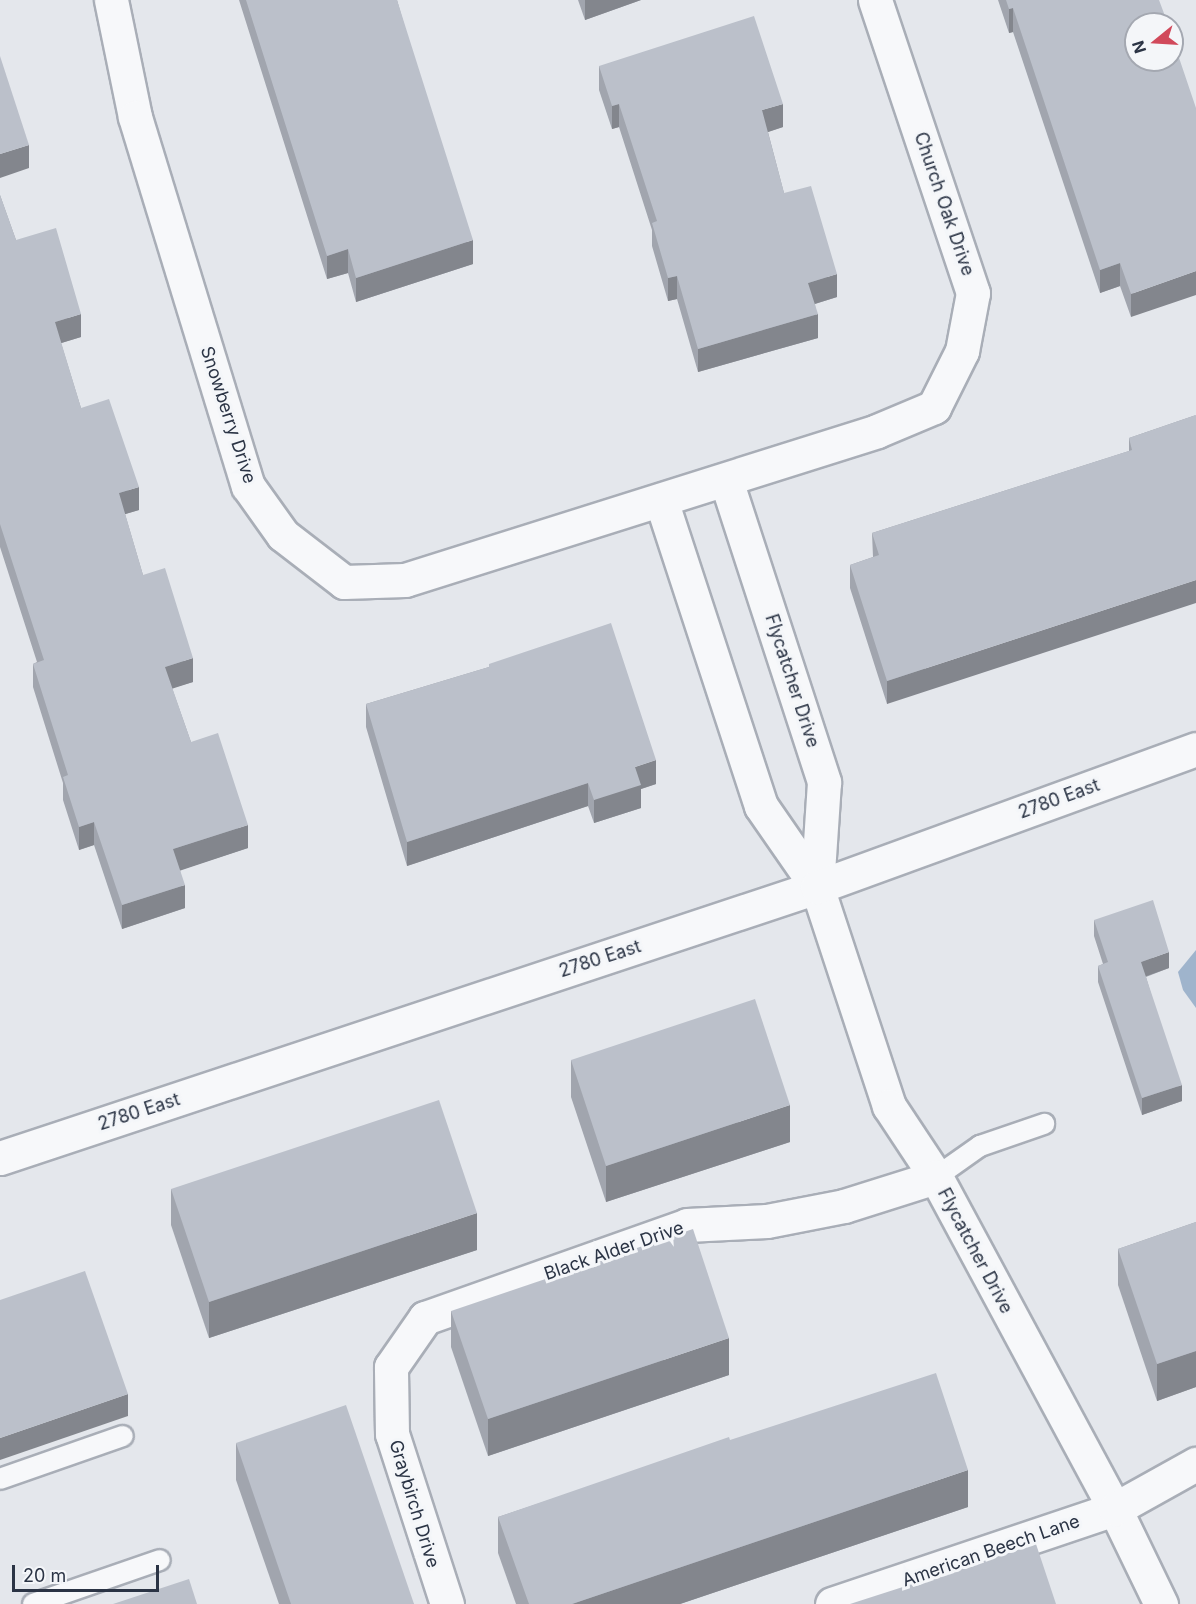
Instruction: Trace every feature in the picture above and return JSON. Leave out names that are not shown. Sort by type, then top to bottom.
[{"type":"street","name":"Snowberry Drive","points":[[111,0],[135,117],[249,486],[283,536],[344,582],[405,580],[661,500]]},
{"type":"street","name":"Church Oak Drive","points":[[661,500],[877,431],[934,406],[962,351],[973,293],[875,0]]},
{"type":"street","name":"Flycatcher Drive","points":[[726,480],[824,782],[816,887]]},
{"type":"street","name":"Flycatcher Drive","points":[[661,500],[761,806],[816,887],[889,1106],[936,1177],[1115,1509],[1161,1604]]},
{"type":"street","name":"2780 East","points":[[0,1158],[816,887],[1196,749]]},
{"type":"street","name":"Black Alder Drive","points":[[391,1366],[425,1318],[687,1225],[767,1221],[844,1206],[936,1177]]},
{"type":"street","name":"Graybirch Drive","points":[[391,1366],[392,1434],[447,1604]]},
{"type":"street","name":"American Beech Lane","points":[[832,1604],[1115,1509],[1196,1464]]},
{"type":"lane","points":[[936,1177],[980,1146],[1044,1124]]},
{"type":"lane","points":[[0,1479],[123,1436]]},
{"type":"lane","points":[[33,1604],[160,1560]]},
{"type":"water","points":[[1196,950],[1196,1008],[1183,990],[1178,972]]},
{"type":"building","points":[[246,0],[397,0],[473,240],[356,278],[348,249],[327,256]]},
{"type":"building","points":[[1006,0],[1159,0],[1164,12],[1124,12],[1124,72],[1184,72],[1196,108],[1196,271],[1131,294],[1120,263],[1100,270],[1013,8],[1009,9]]},
{"type":"building","points":[[754,16],[783,104],[762,110],[784,193],[811,186],[837,274],[808,283],[818,314],[698,349],[677,276],[668,278],[652,223],[657,221],[619,104],[612,106],[599,66]]},
{"type":"building","points":[[0,56],[29,145],[0,154]]},
{"type":"building","points":[[0,195],[16,240],[56,228],[81,314],[55,322],[81,408],[109,399],[139,487],[119,493],[143,575],[165,568],[193,658],[165,667],[191,742],[218,733],[248,825],[173,849],[185,885],[122,905],[94,822],[79,827],[63,777],[68,775],[33,664],[44,660],[0,524]]},
{"type":"building","points":[[1196,415],[1196,580],[887,681],[850,565],[879,555],[872,533],[1132,450],[1129,438]]},
{"type":"building","points":[[611,623],[656,760],[635,767],[641,785],[594,800],[588,783],[407,842],[366,704],[489,667],[489,664]]},
{"type":"building","points":[[1153,900],[1169,952],[1141,962],[1182,1085],[1142,1098],[1098,966],[1108,962],[1094,920]]},
{"type":"building","points":[[755,999],[790,1105],[606,1166],[571,1060]]},
{"type":"building","points":[[439,1100],[477,1213],[209,1302],[171,1189]]},
{"type":"building","points":[[1196,1222],[1196,1351],[1157,1364],[1118,1249]]},
{"type":"building","points":[[693,1229],[729,1338],[488,1419],[451,1311]]},
{"type":"building","points":[[85,1271],[128,1394],[0,1438],[0,1300]]},
{"type":"building","points":[[936,1373],[968,1470],[572,1604],[529,1604],[498,1517],[729,1437],[730,1440]]},
{"type":"building","points":[[346,1405],[414,1604],[291,1604],[236,1443]]},
{"type":"building","points":[[1036,1544],[1056,1604],[850,1604]]},
{"type":"building","points":[[189,1579],[197,1604],[113,1604]]}]
